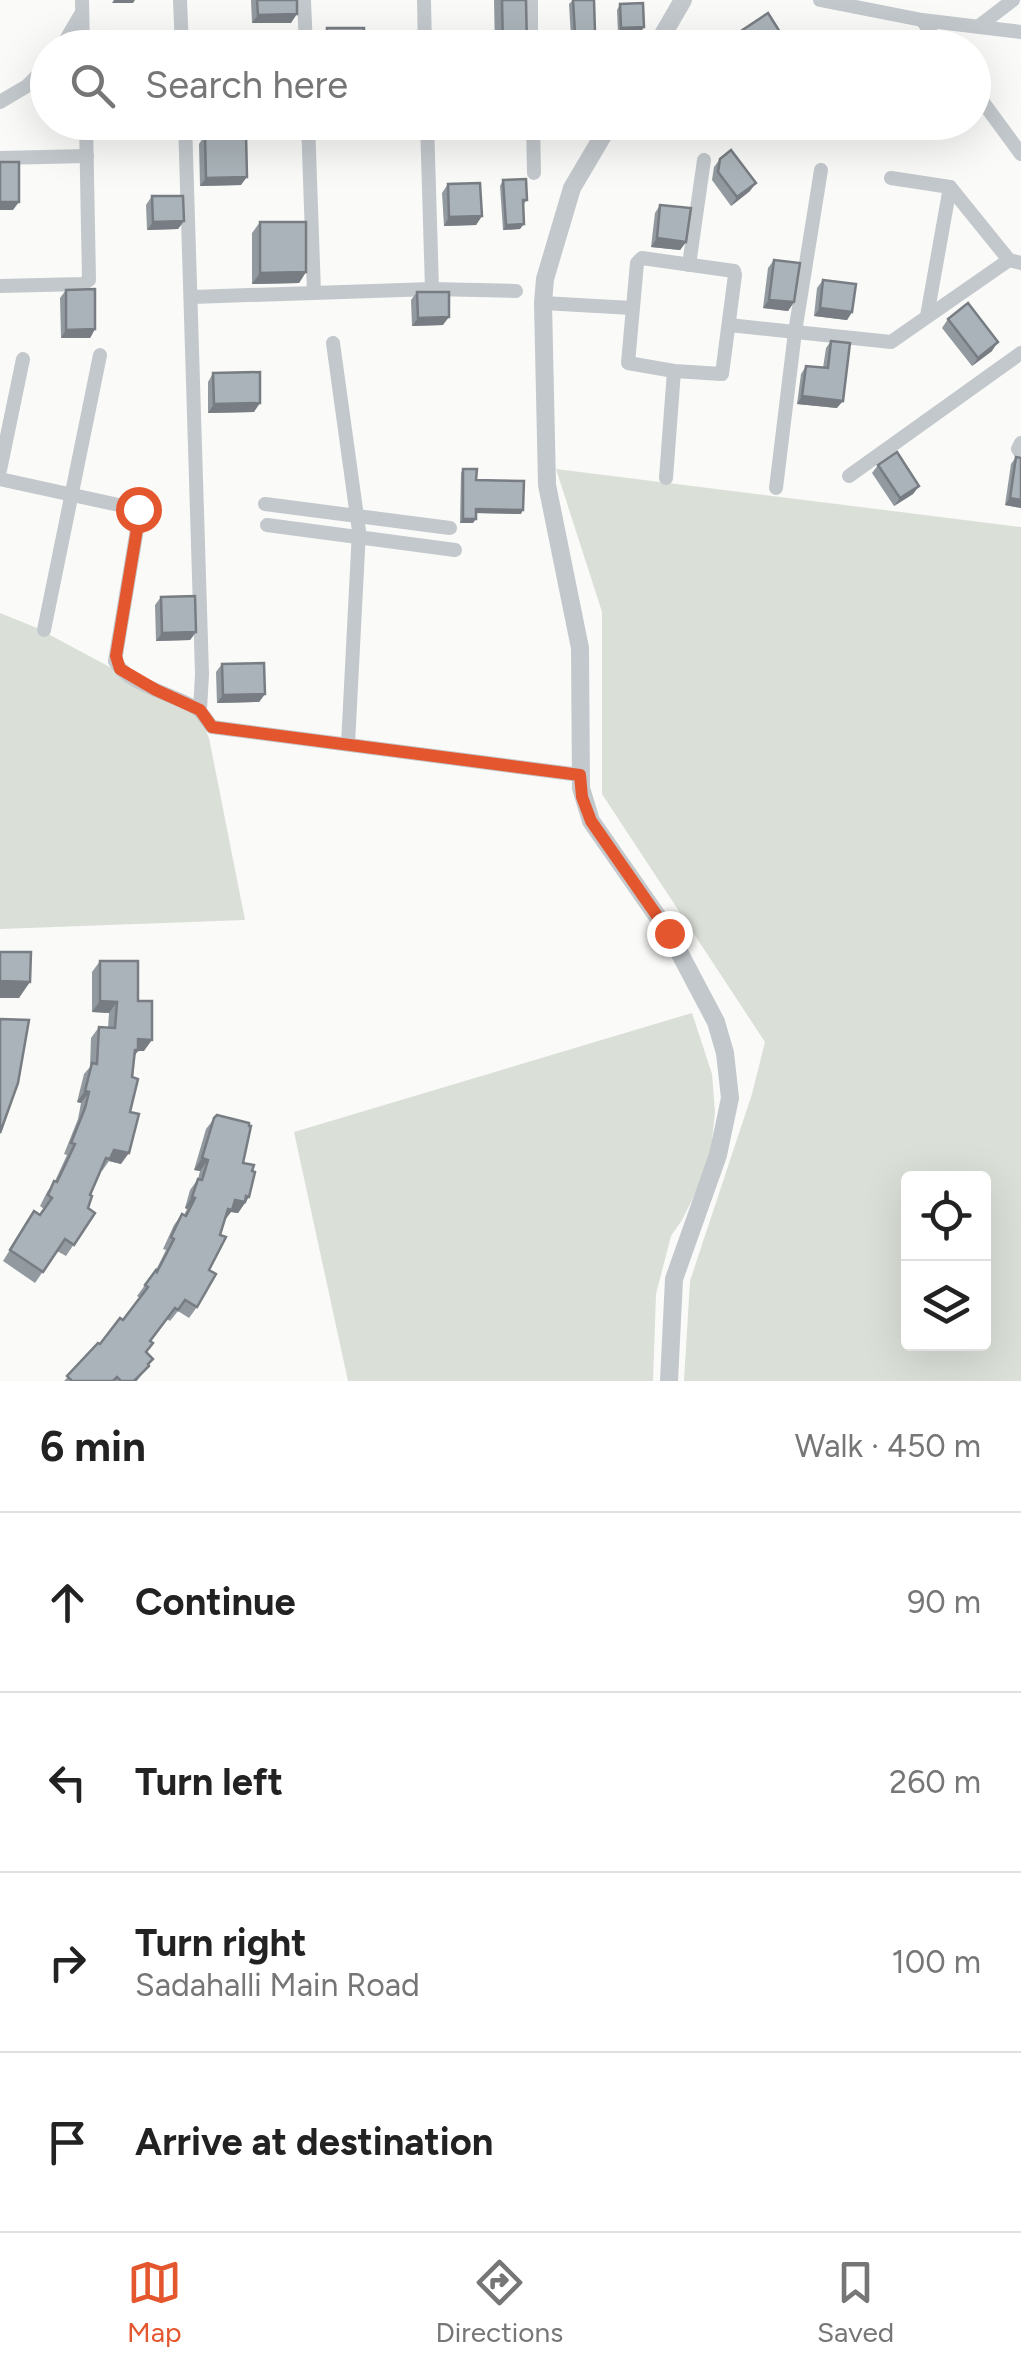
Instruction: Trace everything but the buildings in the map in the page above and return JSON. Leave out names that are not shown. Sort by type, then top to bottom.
[{"type":"street","points":[[180,0],[181,30]]},
{"type":"street","points":[[304,0],[305,30]]},
{"type":"street","points":[[424,0],[425,30]]},
{"type":"street","points":[[530,0],[531,30]]},
{"type":"street","points":[[666,30],[683,0]]},
{"type":"street","points":[[820,0],[922,20],[1021,32]]},
{"type":"street","points":[[978,26],[1013,0]]},
{"type":"street","points":[[70,30],[82,6]]},
{"type":"street","points":[[922,20],[929,30]]},
{"type":"street","points":[[0,102],[30,84]]},
{"type":"street","points":[[991,113],[1021,154]]},
{"type":"street","points":[[0,286],[83,284],[89,280],[87,140]]},
{"type":"street","points":[[186,140],[200,710]]},
{"type":"street","points":[[309,140],[314,293]]},
{"type":"street","points":[[428,140],[432,289]]},
{"type":"street","points":[[533,140],[534,174]]},
{"type":"street","points":[[601,140],[569,196],[543,303],[547,485],[580,648],[582,797],[591,821],[669,933],[716,1022],[725,1053],[730,1098],[718,1155],[674,1279],[669,1381]]},
{"type":"street","points":[[0,158],[87,156]]},
{"type":"street","points":[[689,266],[704,160]]},
{"type":"street","points":[[776,488],[821,170]]},
{"type":"street","points":[[729,325],[891,342],[1015,262],[950,187],[891,178]]},
{"type":"street","points":[[927,316],[950,187]]},
{"type":"street","points":[[639,259],[731,270],[735,273],[722,374],[630,364],[627,361],[632,308],[639,259]]},
{"type":"street","points":[[192,297],[516,290]]},
{"type":"street","points":[[543,303],[632,308]]},
{"type":"street","points":[[333,343],[358,537],[348,744]]},
{"type":"street","points":[[850,476],[1021,353]]},
{"type":"street","points":[[44,630],[100,355]]},
{"type":"street","points":[[0,470],[23,359]]},
{"type":"street","points":[[666,478],[674,371]]},
{"type":"street","points":[[1021,443],[1021,453]]},
{"type":"street","points":[[0,479],[134,508],[139,513],[117,665],[156,690],[200,710],[212,727],[580,775]]},
{"type":"street","points":[[266,504],[450,528]]},
{"type":"street","points":[[267,525],[455,550]]},
{"type":"shaded area","points":[[556,469],[1021,527],[1021,1381],[684,1381],[690,1281],[752,1094],[765,1042],[602,794],[602,612]]},
{"type":"shaded area","points":[[0,613],[37,628],[199,715],[209,738],[245,920],[0,929]]},
{"type":"shaded area","points":[[692,1013],[712,1074],[715,1112],[711,1150],[699,1186],[671,1236],[656,1294],[653,1381],[348,1381],[294,1132]]},
{"type":"route","points":[[138,509],[116,656],[120,669],[200,710],[212,727],[580,775],[582,797],[591,821],[669,933]]}]
